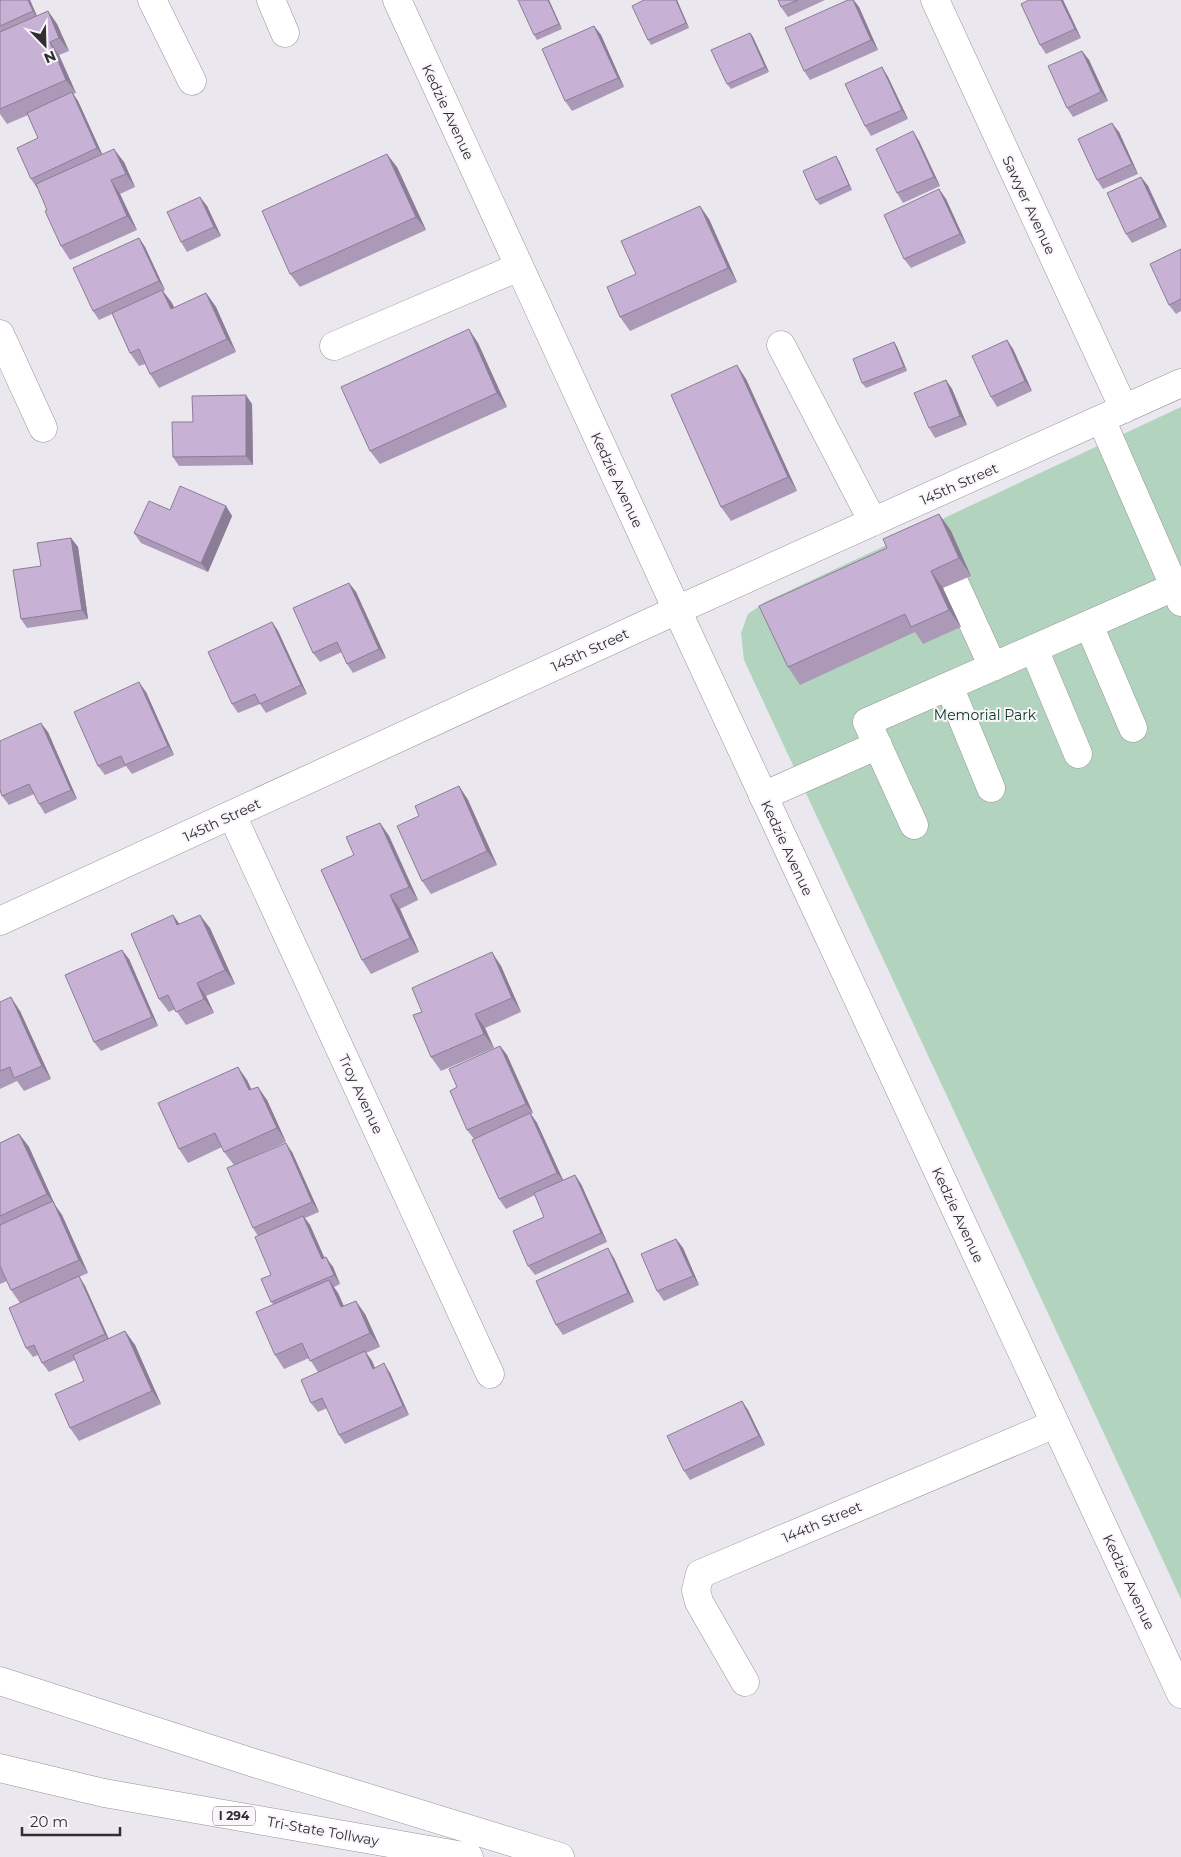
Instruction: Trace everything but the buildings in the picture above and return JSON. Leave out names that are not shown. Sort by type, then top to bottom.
[{"type":"main road","points":[[152,0],[192,81]]},
{"type":"main road","points":[[271,0],[285,33]]},
{"type":"main road","name":"Kedzie Avenue","points":[[397,0],[763,796],[1181,1694]]},
{"type":"main road","name":"Sawyer Avenue","points":[[935,0],[1112,414],[1178,595]]},
{"type":"main road","points":[[334,346],[519,267]]},
{"type":"main road","points":[[0,334],[43,428]]},
{"type":"main road","points":[[781,345],[873,522]]},
{"type":"main road","name":"145th Street","points":[[0,921],[677,610],[1181,383]]},
{"type":"main road","points":[[918,502],[994,667]]},
{"type":"main road","points":[[914,825],[868,722],[1089,625],[1178,595]]},
{"type":"main road","points":[[1089,625],[1133,728]]},
{"type":"main road","points":[[1034,649],[1078,754]]},
{"type":"main road","points":[[949,686],[991,788]]},
{"type":"main road","points":[[763,796],[878,746]]},
{"type":"main road","name":"Troy Avenue","points":[[232,815],[490,1374]]},
{"type":"main road","name":"144th Street","points":[[745,1682],[699,1602],[696,1590],[700,1574],[1055,1424]]},
{"type":"main road","points":[[0,1681],[261,1765],[560,1857]]},
{"type":"main road","name":"Tri-State Tollway","points":[[0,1768],[104,1793],[469,1857]]},
{"type":"green space","name":"Memorial Park","points":[[1181,407],[1181,1599],[744,660],[741,633],[748,614],[765,602]]}]
